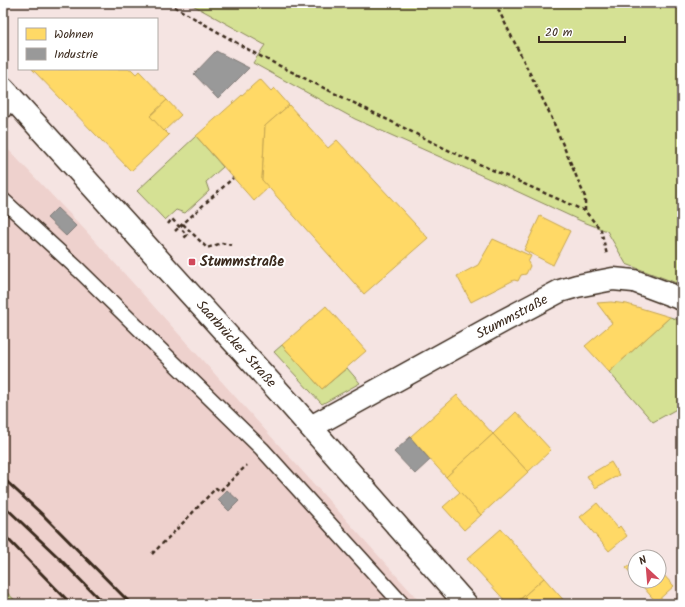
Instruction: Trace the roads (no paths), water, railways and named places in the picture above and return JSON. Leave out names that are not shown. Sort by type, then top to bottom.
[{"type":"main road","name":"Saarbrücker Straße","points":[[6,99],[310,427],[466,604]]},
{"type":"main road","name":"Stummstraße","points":[[310,427],[560,291],[613,279],[634,281],[682,299]]},
{"type":"lane","points":[[3,200],[79,270],[262,449],[402,604]]},
{"type":"railway","points":[[3,478],[44,516],[131,604]]},
{"type":"railway","points":[[3,505],[58,557],[104,604]]},
{"type":"railway","points":[[3,534],[71,604]]},
{"type":"place","name":"Stummstraße","points":[[192,262]]}]
